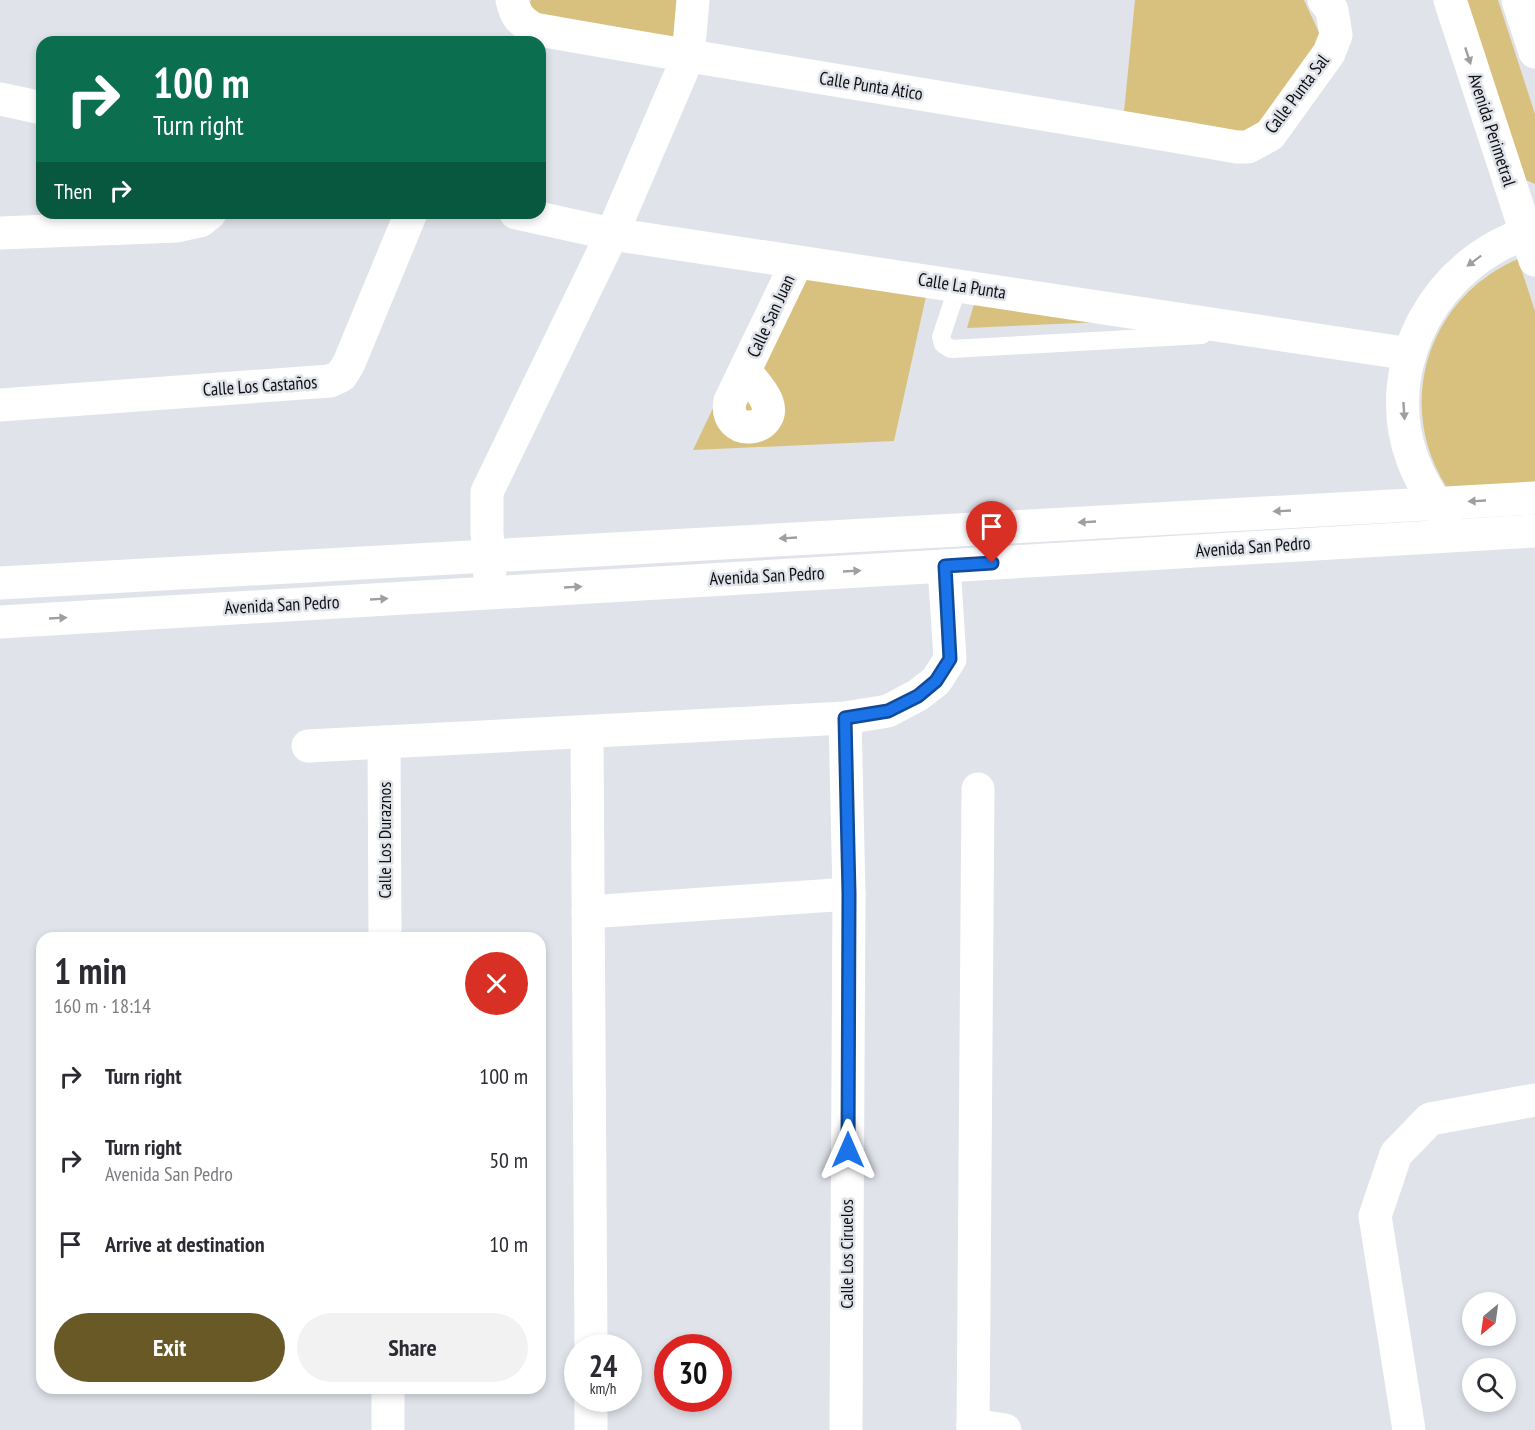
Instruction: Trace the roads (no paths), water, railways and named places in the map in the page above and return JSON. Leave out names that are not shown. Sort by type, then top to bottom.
[{"type":"street","name":"Calle Punta Atico","points":[[512,0],[514,11],[522,22],[534,29],[688,57],[1248,147]]},
{"type":"street","points":[[491,592],[487,532],[488,492],[612,234],[688,57],[693,0]]},
{"type":"street","name":"Calle Punta Sal","points":[[1248,147],[1270,135],[1329,53],[1336,35],[1332,10],[1324,0]]},
{"type":"street","name":"Avenida Perimetral","points":[[1450,0],[1532,242]]},
{"type":"street","points":[[1518,0],[1535,52]]},
{"type":"street","points":[[0,99],[36,107]]},
{"type":"street","points":[[0,233],[177,226],[202,219]]},
{"type":"street","name":"Calle Los Castaños","points":[[0,405],[330,381],[341,376],[349,363],[409,219]]},
{"type":"street","name":"Calle La Punta","points":[[543,219],[612,234],[1410,354]]},
{"type":"street","points":[[1462,534],[1435,503],[1421,480],[1412,456],[1403,405],[1410,354],[1426,316],[1444,288],[1462,271],[1503,243],[1532,242]]},
{"type":"street","name":"Calle San Juan","points":[[745,371],[797,262]]},
{"type":"street","name":"Avenida San Pedro","points":[[0,583],[489,554],[1535,498]]},
{"type":"street","name":"Avenida San Pedro","points":[[0,622],[1535,531]]},
{"type":"street","points":[[308,746],[845,718],[888,711],[918,696],[936,681],[950,659],[945,566]]},
{"type":"street","name":"Calle Los Ciruelos","points":[[845,718],[849,894],[846,1430]]},
{"type":"street","points":[[587,732],[591,1334]]},
{"type":"street","name":"Calle Los Duraznos","points":[[384,742],[385,932]]},
{"type":"street","points":[[978,789],[984,1428]]},
{"type":"street","points":[[588,912],[849,894]]},
{"type":"street","points":[[1409,1430],[1375,1216],[1396,1154],[1430,1119],[1535,1102]]},
{"type":"street","points":[[388,1394],[388,1430]]},
{"type":"street","points":[[591,1412],[591,1430]]},
{"type":"lane","points":[[958,286],[941,337],[943,344],[951,349],[1261,331]]}]
